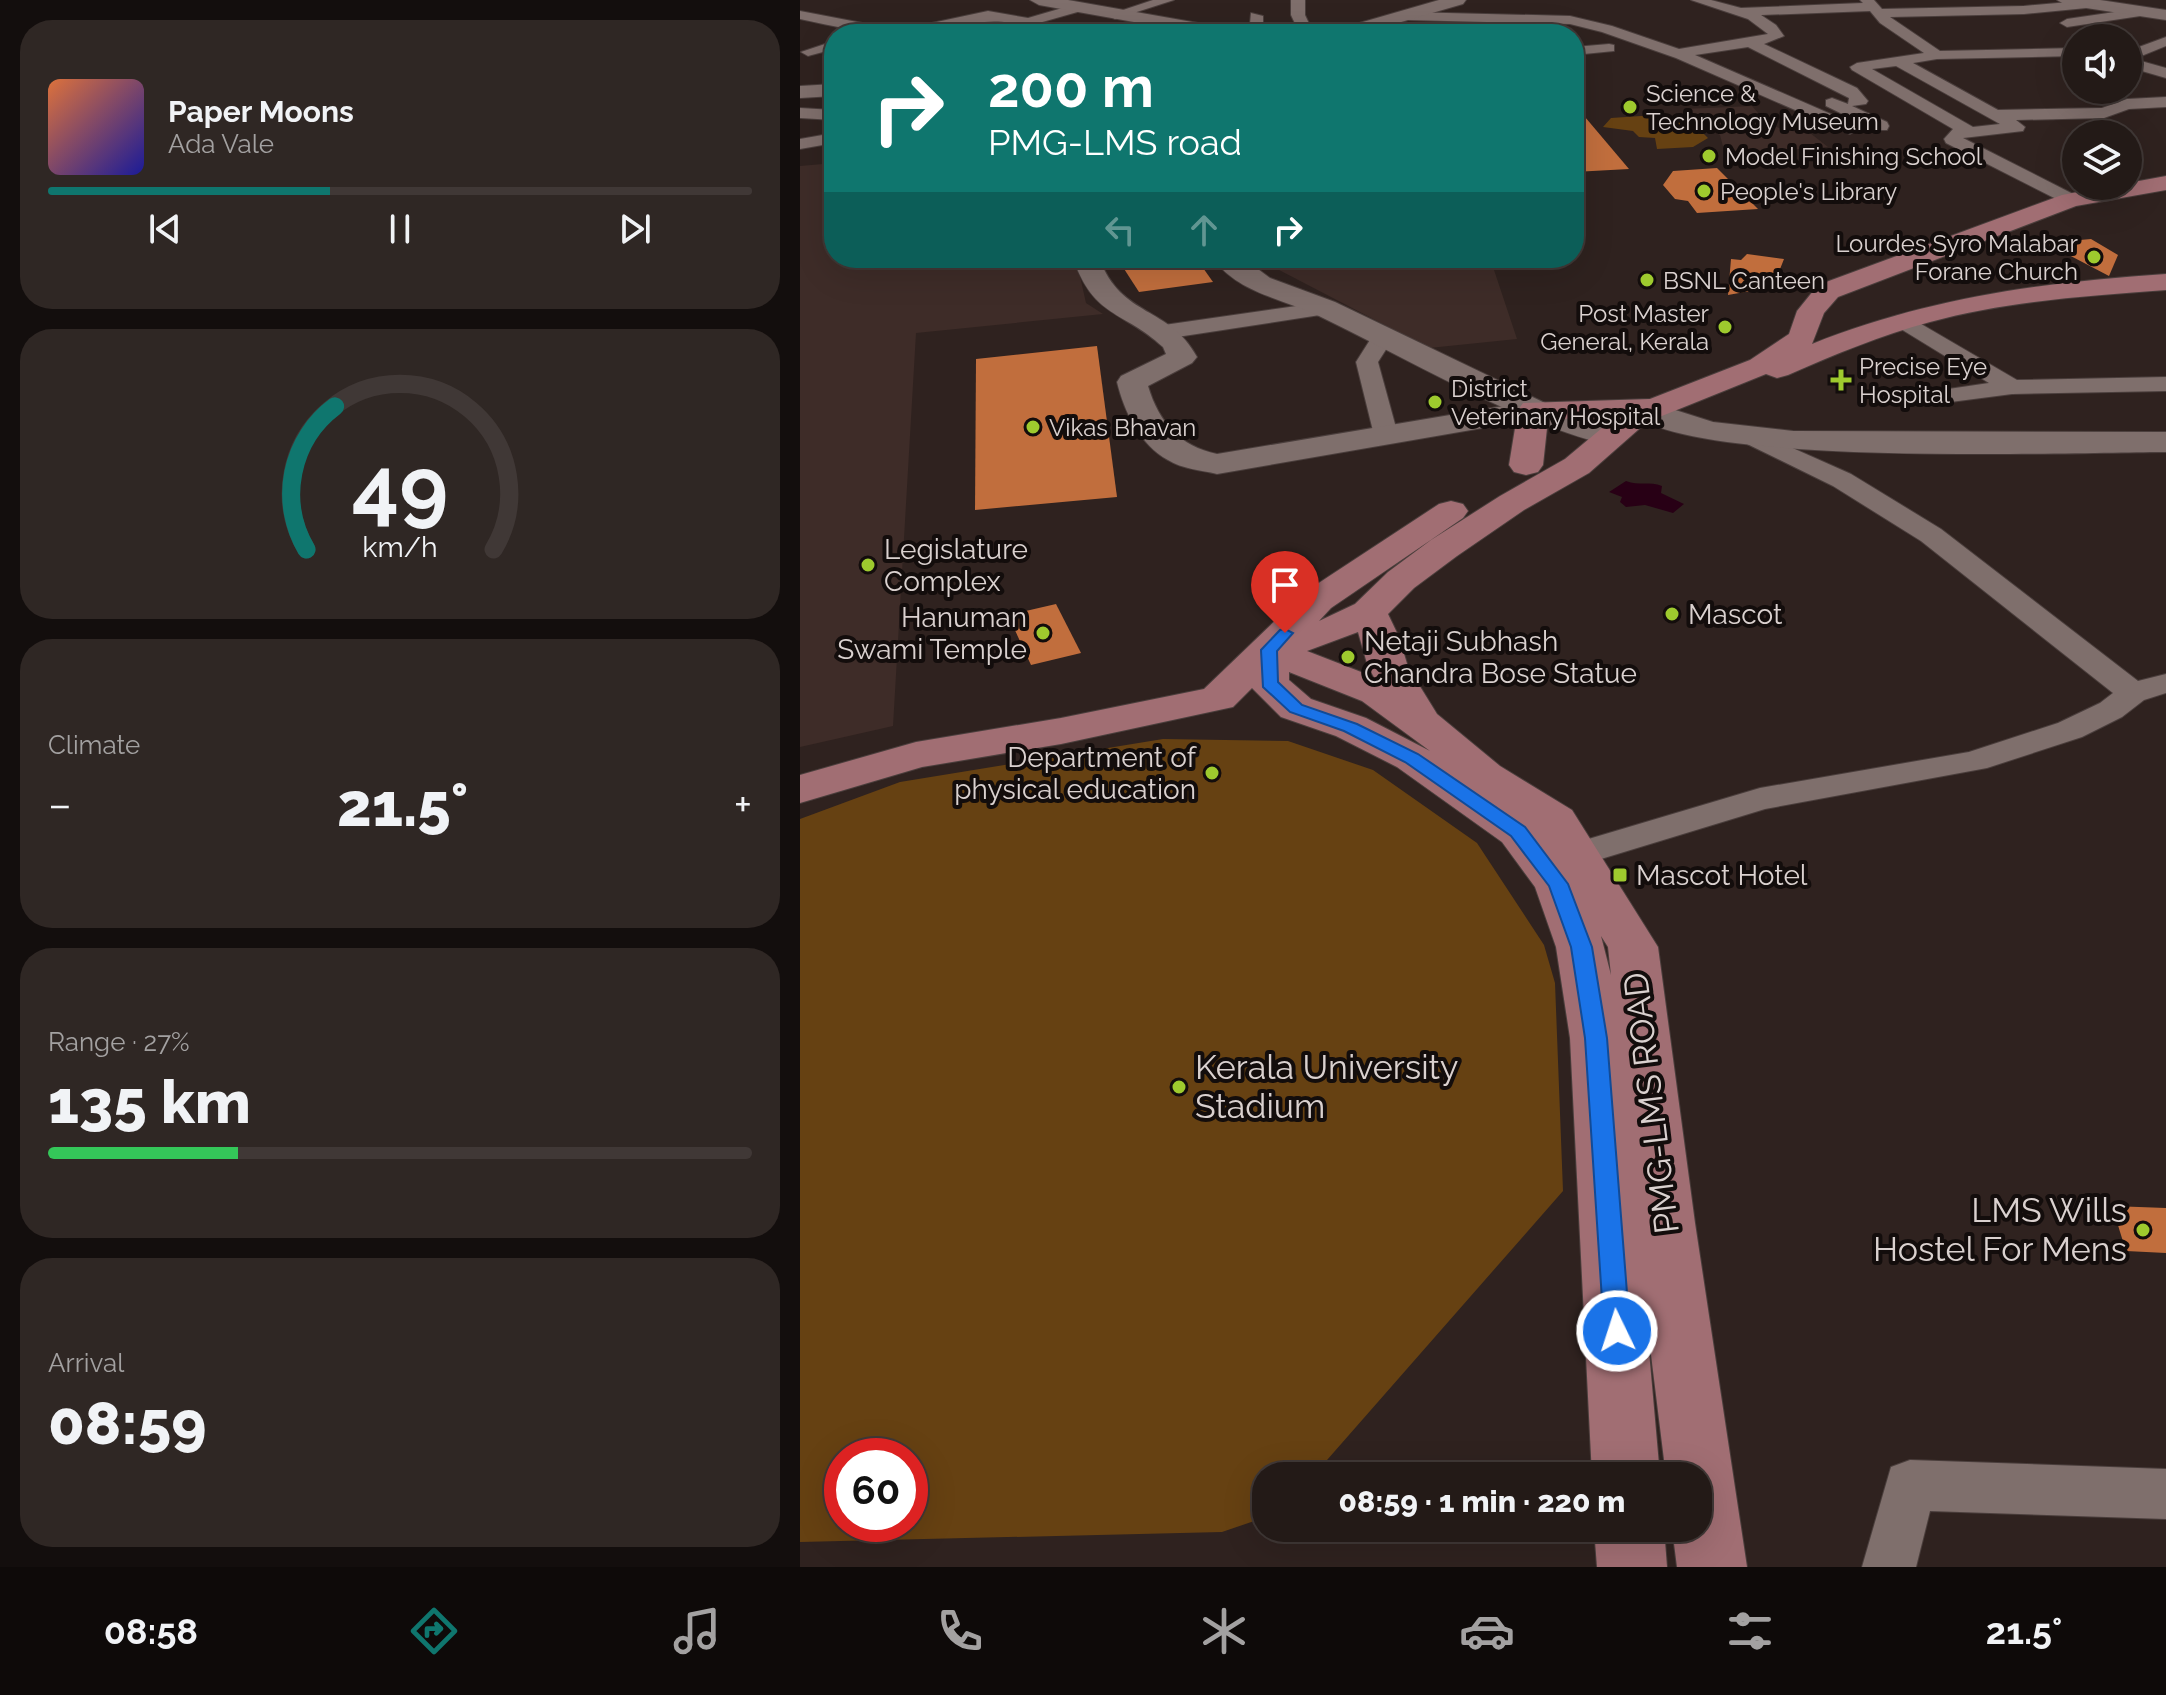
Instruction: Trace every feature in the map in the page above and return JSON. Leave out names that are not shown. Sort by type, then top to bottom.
[{"type":"main road","points":[[2142,187],[2166,183]]},
{"type":"main road","points":[[1218,698],[1318,600],[1395,546],[1526,465],[1611,436],[1654,413],[1760,366],[1802,338],[1811,311],[1828,291],[2070,200]]},
{"type":"main road","points":[[1526,465],[1534,410],[1654,413],[1844,340],[1904,321],[2029,294],[2166,282]]},
{"type":"main road","points":[[800,761],[846,746],[1200,674],[1327,632],[1368,612],[1401,580],[1444,548],[1512,503],[1577,466],[1611,436]]},
{"type":"main road","points":[[1368,612],[1380,637],[1388,667],[1424,724]]},
{"type":"main road","points":[[1269,650],[1376,692],[1424,724]]},
{"type":"main road","name":"PMG-LMS ROAD","points":[[1269,650],[1269,683],[1296,708],[1351,727],[1412,758],[1518,832],[1558,884],[1581,947],[1596,1038],[1625,1462]]},
{"type":"main road","points":[[800,789],[916,755],[1061,731],[1218,698],[1296,708]]},
{"type":"main road","name":"PMG-LMS ROAD","points":[[1424,724],[1485,775],[1556,820],[1633,947],[1665,1223],[1712,1567]]},
{"type":"main road","points":[[1630,1542],[1632,1567]]},
{"type":"street","points":[[1039,0],[1170,24]]},
{"type":"street","points":[[1115,15],[1167,0]]},
{"type":"street","points":[[1298,0],[1298,15],[1302,24]]},
{"type":"street","points":[[1676,54],[1771,39],[1776,33],[1758,19],[1698,0]]},
{"type":"street","points":[[1738,13],[1783,4],[1872,6],[1963,0]]},
{"type":"street","points":[[2066,0],[2166,15]]},
{"type":"street","points":[[1554,3],[1591,14]]},
{"type":"street","points":[[1872,6],[1923,12],[2024,10],[2092,4]]},
{"type":"street","points":[[1378,24],[1443,6],[1570,20],[1624,34],[1676,54],[1850,129]]},
{"type":"street","points":[[1872,6],[1937,55]]},
{"type":"street","points":[[1022,24],[1076,8]]},
{"type":"street","points":[[1923,12],[1987,53]]},
{"type":"street","points":[[2049,24],[2142,12]]},
{"type":"street","points":[[942,24],[988,15],[1029,22]]},
{"type":"street","points":[[1256,16],[1256,24]]},
{"type":"street","points":[[803,17],[839,24]]},
{"type":"street","points":[[1584,41],[1615,50],[1584,51]]},
{"type":"street","points":[[2142,50],[2166,41]]},
{"type":"street","points":[[1751,43],[1851,91],[1860,101],[1829,102],[1881,126]]},
{"type":"street","points":[[808,52],[824,48]]},
{"type":"street","points":[[1706,49],[1793,86]]},
{"type":"street","points":[[2046,52],[2062,62]]},
{"type":"street","points":[[1968,131],[1857,67],[1937,55],[2062,52]]},
{"type":"street","points":[[1900,62],[2017,127],[1968,131],[1955,134],[1952,139],[2062,196]]},
{"type":"street","points":[[1665,66],[1689,73],[1722,73]]},
{"type":"street","points":[[2142,66],[2166,73]]},
{"type":"street","points":[[800,92],[824,91]]},
{"type":"street","points":[[2142,103],[2166,102]]},
{"type":"street","points":[[1996,115],[2104,113],[2127,104]]},
{"type":"street","points":[[800,113],[824,114]]},
{"type":"street","points":[[800,144],[824,140]]},
{"type":"street","points":[[1088,268],[1103,296],[1139,321],[1164,332],[1178,344],[1182,357],[1132,382],[1138,409],[1157,433],[1180,454],[1217,464],[1534,410]]},
{"type":"street","points":[[1239,268],[1261,284],[1325,308],[1534,410],[1611,436]]},
{"type":"street","points":[[1164,332],[1325,308]]},
{"type":"street","points":[[1904,321],[2012,387]]},
{"type":"street","points":[[1383,337],[1367,362],[1386,435]]},
{"type":"street","points":[[1943,396],[2012,387],[2166,384]]},
{"type":"street","points":[[1654,413],[1750,436],[1866,442],[2166,442]]},
{"type":"street","points":[[1750,436],[1842,480],[1931,535],[2133,693]]},
{"type":"street","points":[[1578,854],[1760,799],[1975,761],[2070,730],[2111,710],[2133,693],[2166,683]]},
{"type":"street","points":[[1889,1567],[1910,1485],[2166,1494]]},
{"type":"shaded area","points":[[1752,106],[1765,121],[1783,130],[1810,133],[1828,147],[1725,154],[1720,135],[1694,122],[1684,109]]},
{"type":"shaded area","points":[[1656,115],[1693,123],[1708,138],[1693,147],[1657,149],[1655,138],[1603,127],[1611,118]]},
{"type":"shaded area","name":"Legislature Complex","points":[[824,164],[824,268],[1078,268],[1086,303],[1103,314],[916,333],[893,726],[800,747],[800,166]]},
{"type":"shaded area","points":[[1275,268],[1493,268],[1517,339],[1429,348]]},
{"type":"shaded area","points":[[1626,481],[1662,486],[1661,493],[1684,504],[1673,513],[1645,505],[1626,507],[1620,502],[1622,497],[1609,492]]},
{"type":"shaded area","name":"Kerala University Stadium","points":[[1163,739],[1288,741],[1373,770],[1477,843],[1544,945],[1555,983],[1563,1191],[1325,1462],[1252,1462],[1252,1522],[1222,1532],[928,1539],[928,1438],[824,1438],[824,1541],[800,1542],[800,819],[900,782]]},
{"type":"building","points":[[1584,116],[1629,169],[1584,171]]},
{"type":"building","name":"People's Library","points":[[1717,168],[1758,209],[1697,213],[1688,201],[1675,199],[1663,185],[1673,171]]},
{"type":"building","name":"Lourdes Syro Malabar Forane Church","points":[[2091,239],[2118,255],[2109,276],[2046,243]]},
{"type":"building","points":[[1747,254],[1784,259],[1773,287],[1728,295],[1731,259],[1741,260]]},
{"type":"building","points":[[1123,268],[1203,268],[1213,282],[1139,292]]},
{"type":"building","name":"Vikas Bhavan","points":[[1097,346],[1117,497],[975,510],[976,359]]},
{"type":"building","name":"Hanuman Swami Temple","points":[[1056,604],[1081,653],[1031,665],[1008,615]]},
{"type":"building","name":"LMS Wills Hostel For Mens","points":[[2112,1206],[2166,1208],[2166,1253],[2126,1251]]},
{"type":"place","name":"Science & Technology Museum","points":[[1630,107]]},
{"type":"place","name":"Model Finishing School","points":[[1709,156]]},
{"type":"place","name":"People's Library","points":[[1704,191]]},
{"type":"place","name":"Lourdes Syro Malabar Forane Church","points":[[2094,257]]},
{"type":"place","name":"BSNL Canteen","points":[[1647,280]]},
{"type":"place","name":"Post Master General, Kerala","points":[[1725,327]]},
{"type":"place","name":"Precise Eye Hospital","points":[[1841,380]]},
{"type":"place","name":"District Veterinary Hospital","points":[[1435,402]]},
{"type":"place","name":"Vikas Bhavan","points":[[1033,427]]},
{"type":"place","name":"Legislature Complex","points":[[868,565]]},
{"type":"place","name":"Mascot","points":[[1672,614]]},
{"type":"place","name":"Hanuman Swami Temple","points":[[1043,633]]},
{"type":"place","name":"Netaji Subhash Chandra Bose Statue","points":[[1348,657]]},
{"type":"place","name":"Department of physical education","points":[[1212,773]]},
{"type":"place","name":"Mascot Hotel","points":[[1620,875]]},
{"type":"place","name":"Kerala University Stadium","points":[[1179,1087]]},
{"type":"place","name":"LMS Wills Hostel For Mens","points":[[2143,1230]]},
{"type":"route","points":[[1285,633],[1269,650],[1269,683],[1296,708],[1351,727],[1412,758],[1518,832],[1558,884],[1581,947],[1596,1038],[1617,1331]]}]
